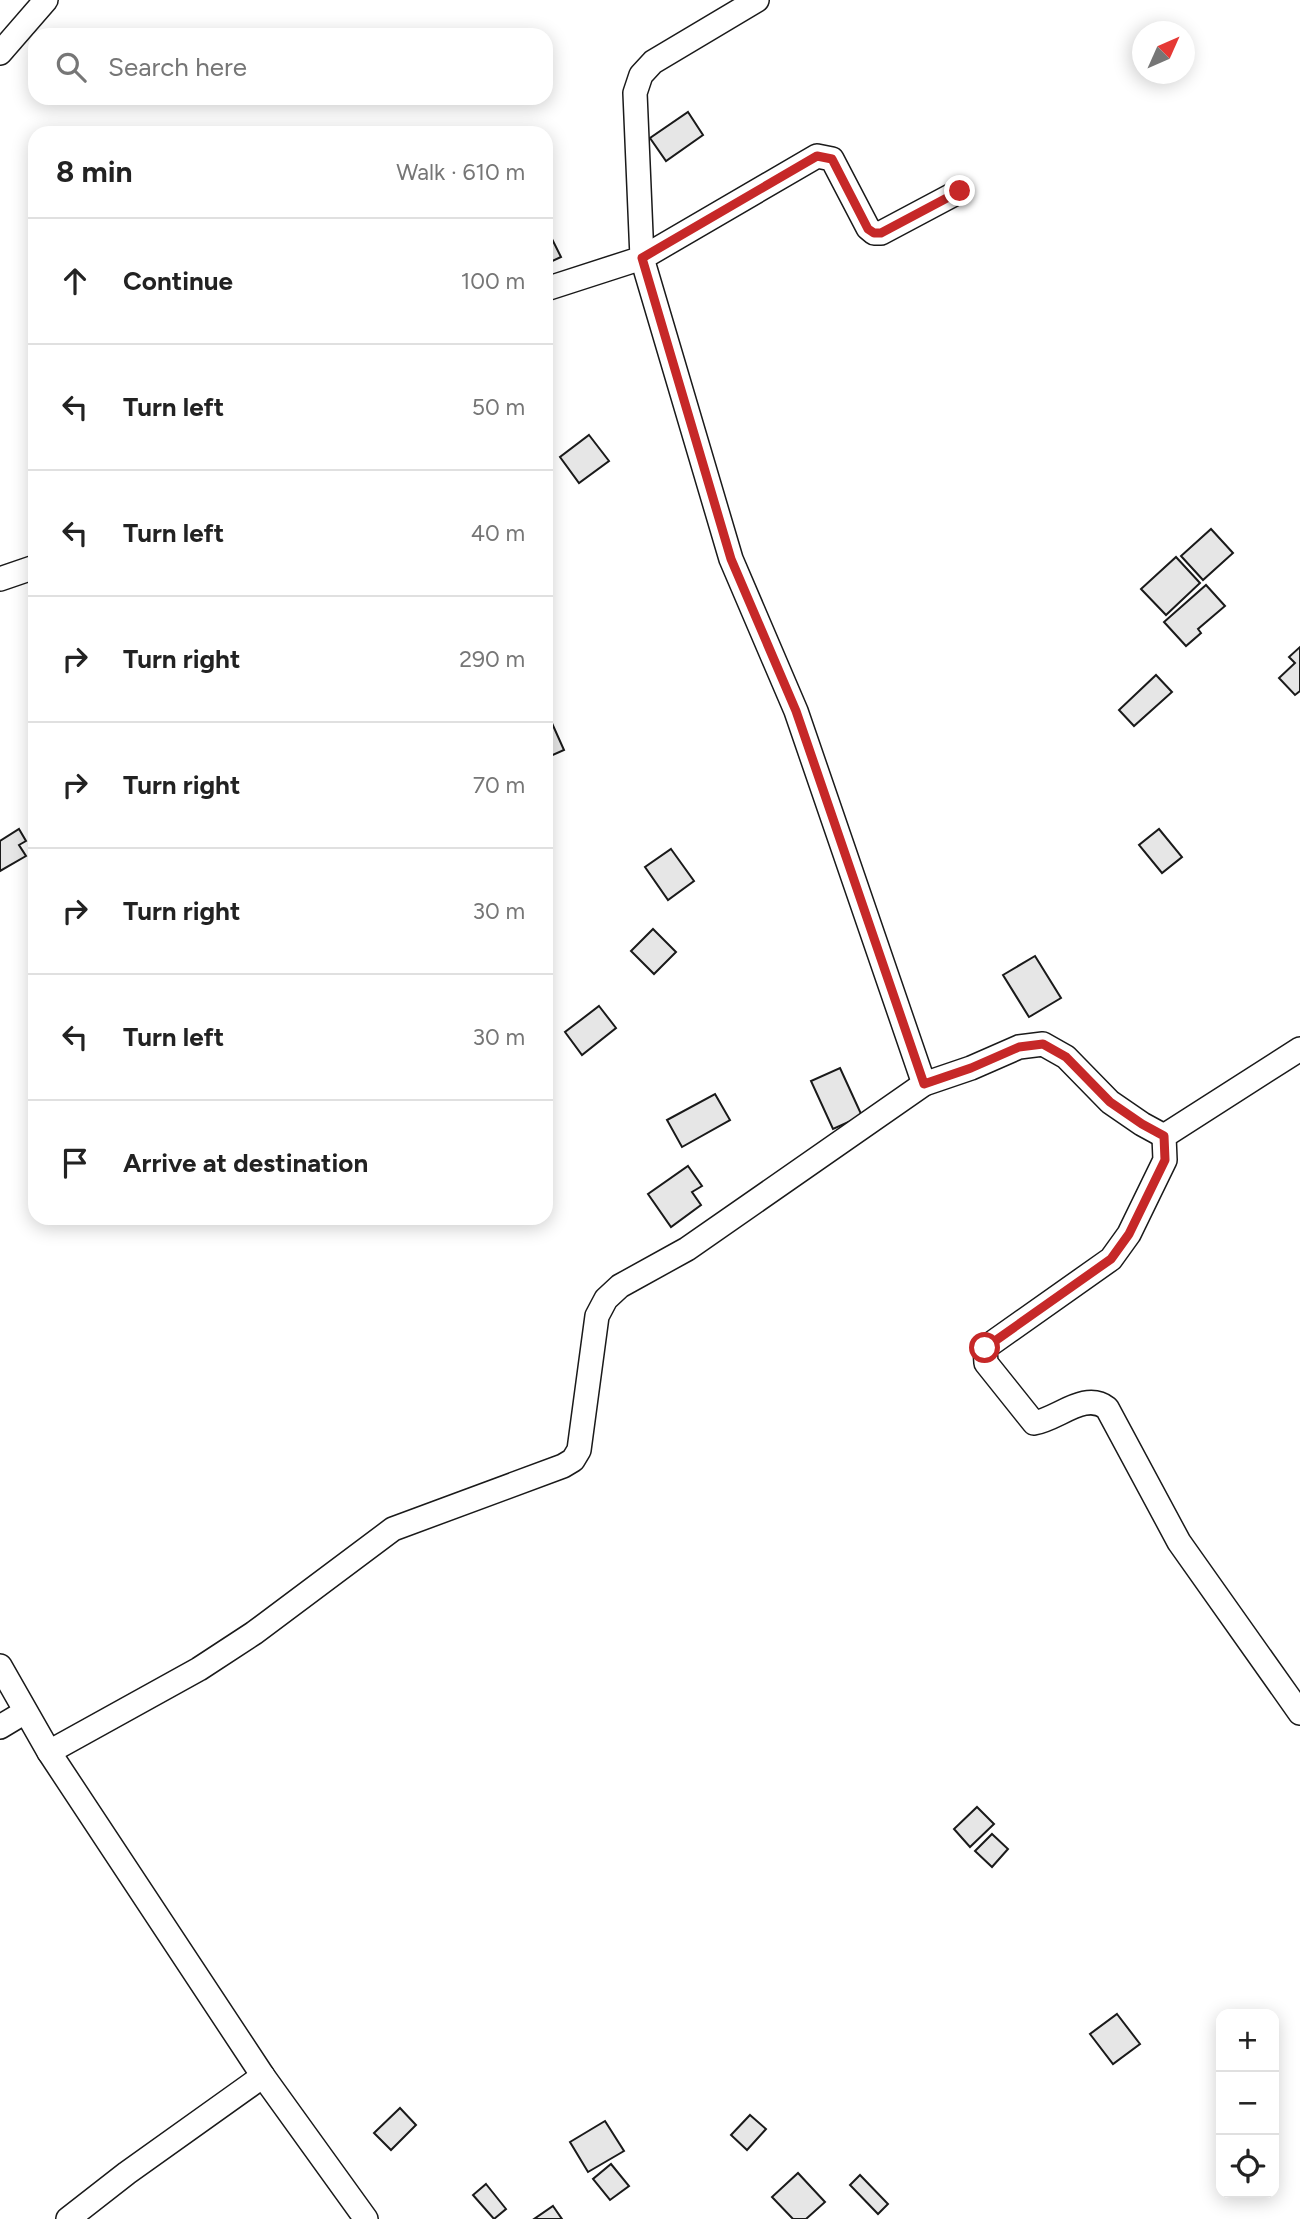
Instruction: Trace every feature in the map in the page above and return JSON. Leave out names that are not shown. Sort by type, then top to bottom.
[{"type":"street","points":[[0,53],[46,0]]},
{"type":"street","points":[[757,0],[653,62],[641,75],[635,93],[642,258],[731,559],[796,711],[924,1084]]},
{"type":"street","points":[[553,287],[642,258],[817,156],[832,159],[868,229],[874,233],[881,233],[960,191]]},
{"type":"street","points":[[0,579],[28,569]]},
{"type":"street","points":[[50,1752],[199,1669],[254,1633],[393,1529],[564,1466],[573,1460],[579,1450],[597,1316],[606,1299],[620,1286],[687,1249],[924,1084],[971,1068],[1019,1047],[1043,1044],[1066,1057],[1110,1102],[1164,1136]]},
{"type":"street","points":[[1164,1136],[1300,1049]]},
{"type":"street","points":[[1164,1136],[1165,1160],[1129,1234],[1111,1259],[994,1340],[985,1348],[986,1363],[1034,1423],[1088,1401],[1099,1402],[1107,1408],[1179,1542],[1300,1713]]},
{"type":"street","points":[[0,1666],[50,1752],[263,2077],[366,2219]]},
{"type":"street","points":[[0,1727],[25,1712]]},
{"type":"street","points":[[68,2219],[127,2173],[263,2077]]},
{"type":"building","points":[[688,112],[703,135],[666,161],[650,138]]},
{"type":"building","points":[[553,241],[561,257],[553,261]]},
{"type":"building","points":[[589,435],[609,461],[579,483],[560,457]]},
{"type":"building","points":[[1211,529],[1233,553],[1203,580],[1181,556]]},
{"type":"building","points":[[1176,557],[1200,583],[1166,615],[1141,589]]},
{"type":"building","points":[[1206,585],[1225,606],[1198,629],[1201,633],[1186,646],[1164,622]]},
{"type":"building","points":[[1300,647],[1300,691],[1295,695],[1279,678],[1295,663],[1289,657]]},
{"type":"building","points":[[1156,675],[1172,692],[1134,726],[1119,710]]},
{"type":"building","points":[[553,725],[564,750],[553,755]]},
{"type":"building","points":[[19,829],[26,841],[19,845],[26,856],[0,871],[0,841]]},
{"type":"building","points":[[1159,829],[1182,857],[1162,873],[1139,845]]},
{"type":"building","points":[[671,849],[694,881],[668,900],[645,867]]},
{"type":"building","points":[[653,929],[676,952],[654,974],[631,951]]},
{"type":"building","points":[[1035,956],[1061,998],[1029,1017],[1003,975]]},
{"type":"building","points":[[599,1006],[616,1028],[582,1055],[565,1032]]},
{"type":"building","points":[[840,1068],[862,1116],[833,1129],[811,1081]]},
{"type":"building","points":[[715,1094],[730,1120],[682,1147],[667,1120]]},
{"type":"building","points":[[688,1166],[702,1186],[692,1192],[701,1205],[671,1227],[648,1194]]},
{"type":"building","points":[[977,1807],[994,1824],[970,1847],[954,1829]]},
{"type":"building","points":[[992,1834],[1008,1849],[992,1867],[975,1851]]},
{"type":"building","points":[[1117,2014],[1140,2044],[1113,2064],[1090,2034]]},
{"type":"building","points":[[400,2108],[416,2125],[391,2150],[374,2133]]},
{"type":"building","points":[[750,2115],[766,2129],[747,2150],[731,2135]]},
{"type":"building","points":[[605,2121],[624,2151],[588,2172],[570,2142]]},
{"type":"building","points":[[611,2164],[629,2186],[610,2200],[593,2179]]},
{"type":"building","points":[[798,2173],[825,2202],[806,2219],[793,2219],[772,2197]]},
{"type":"building","points":[[860,2175],[888,2204],[878,2214],[850,2185]]},
{"type":"building","points":[[486,2184],[506,2209],[494,2219],[473,2195]]},
{"type":"building","points":[[553,2206],[562,2219],[534,2219]]},
{"type":"route","points":[[960,191],[881,233],[874,233],[868,229],[832,159],[817,156],[642,258],[731,559],[796,711],[924,1084],[971,1068],[1019,1047],[1043,1044],[1066,1057],[1110,1102],[1164,1136],[1165,1160],[1129,1234],[1111,1259],[985,1348]]}]
